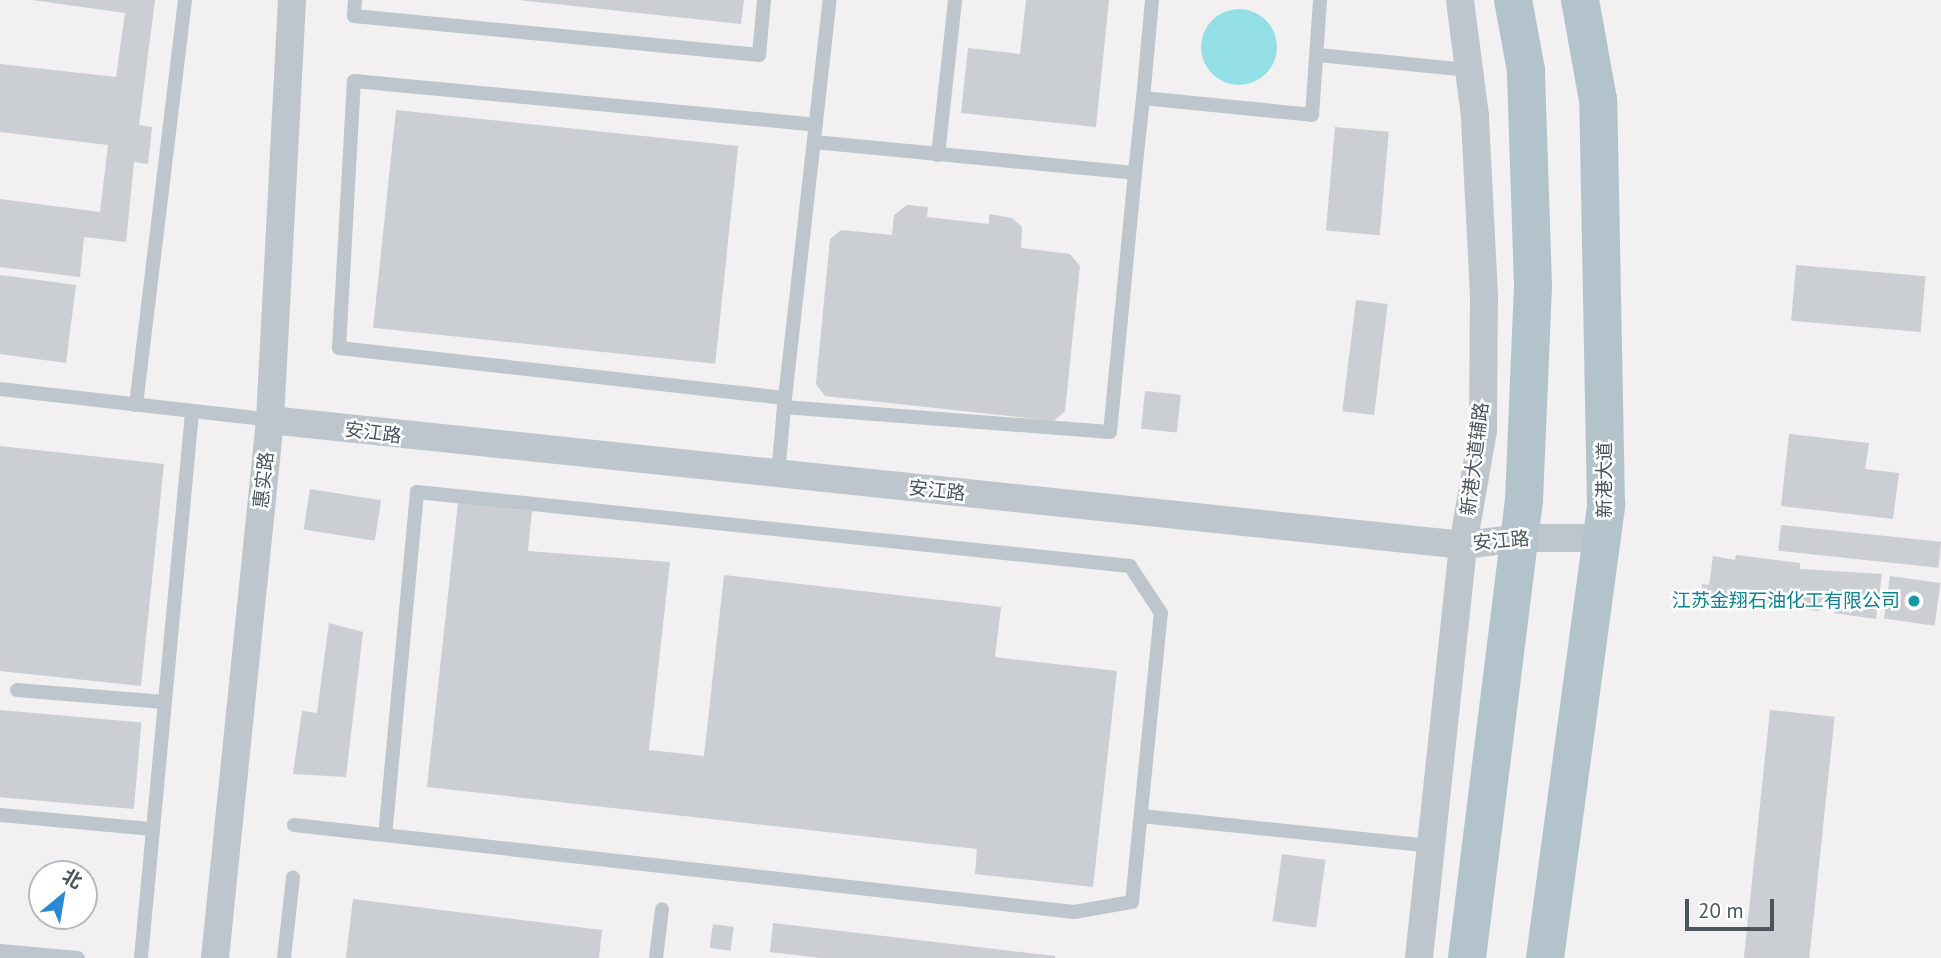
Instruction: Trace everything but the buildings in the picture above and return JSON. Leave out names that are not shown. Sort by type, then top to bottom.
[{"type":"main road","points":[[1467,958],[1521,538],[1533,285],[1526,70],[1513,0]]},
{"type":"main road","name":"新港大道","points":[[1545,958],[1604,538],[1598,100],[1580,0]]},
{"type":"street","name":"惠实路","points":[[215,958],[270,420],[292,0]]},
{"type":"street","name":"新港大道辅路","points":[[1419,958],[1464,545],[1483,430],[1485,296],[1469,70],[1460,0]]},
{"type":"street","name":"安江路","points":[[270,420],[1464,545],[1521,538],[1604,538]]},
{"type":"lane","points":[[136,405],[185,0]]},
{"type":"lane","points":[[355,0],[354,16],[759,55],[764,0]]},
{"type":"lane","points":[[778,475],[830,0]]},
{"type":"lane","points":[[938,155],[955,0]]},
{"type":"lane","points":[[816,125],[354,81],[340,348],[785,402],[1110,432],[1152,0]]},
{"type":"lane","points":[[1143,98],[1312,114],[1320,0]]},
{"type":"lane","points":[[1318,55],[1469,70]]},
{"type":"lane","points":[[814,142],[1135,173]]},
{"type":"lane","points":[[0,389],[270,420]]},
{"type":"lane","points":[[141,958],[192,412]]},
{"type":"lane","points":[[294,825],[1074,912],[1132,902],[1161,613],[1130,566],[417,492],[385,834]]},
{"type":"lane","points":[[17,690],[164,702]]},
{"type":"lane","points":[[0,815],[152,830]]},
{"type":"lane","points":[[1141,816],[1432,846]]},
{"type":"lane","points":[[284,958],[293,878]]},
{"type":"lane","points":[[656,958],[662,909]]},
{"type":"lane","points":[[0,951],[78,958]]},
{"type":"water","points":[[1239,9],[1254,12],[1266,20],[1274,32],[1277,47],[1274,62],[1266,74],[1254,82],[1239,85],[1224,82],[1212,74],[1204,62],[1201,47],[1204,32],[1212,20],[1224,12]]},
{"type":"place","name":"江苏金翔石油化工有限公司","points":[[1914,601]]}]
